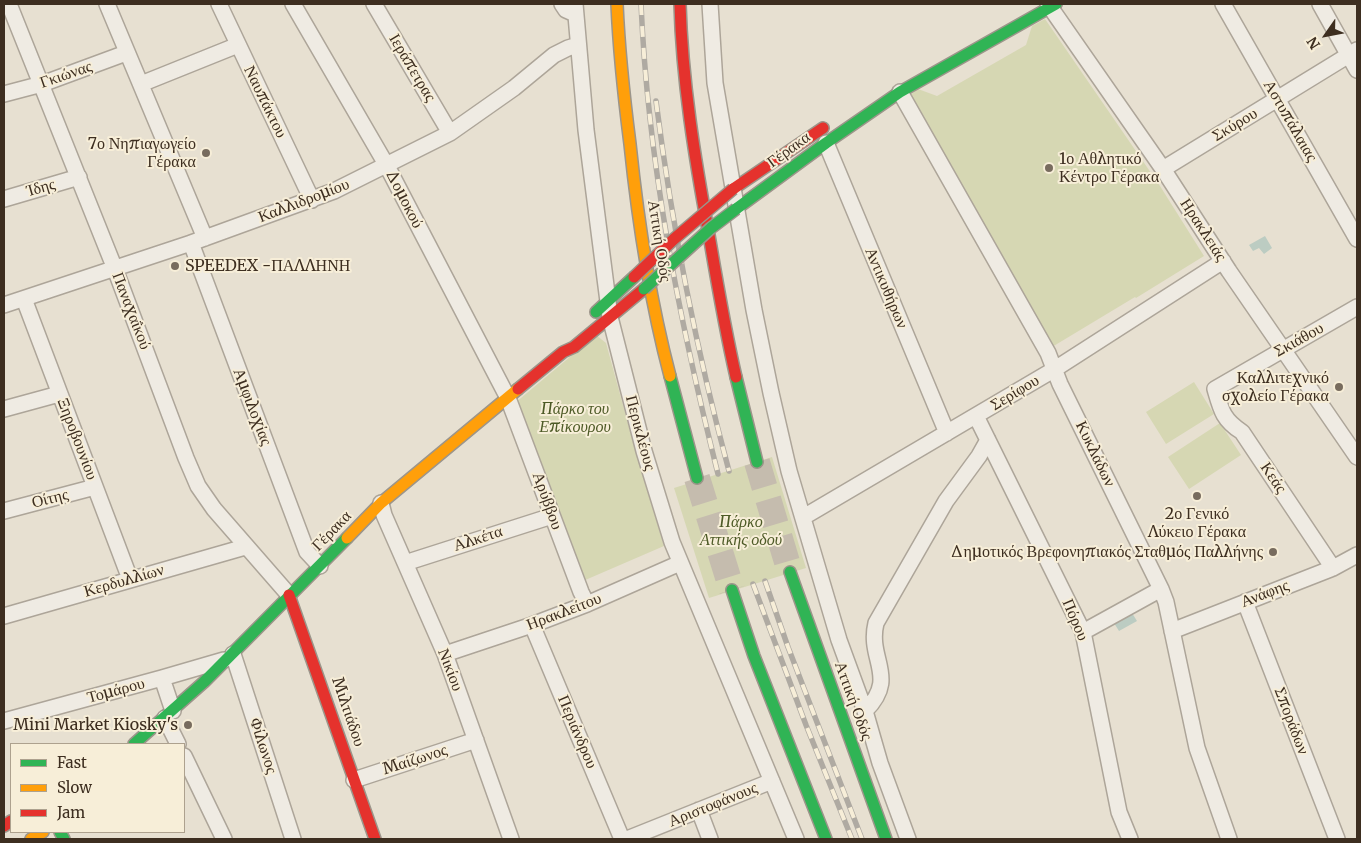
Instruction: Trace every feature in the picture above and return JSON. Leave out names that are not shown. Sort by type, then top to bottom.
[{"type":"main road","name":"Αττική Οδός","points":[[617,4],[620,60],[637,210],[646,266],[668,369],[697,478]]},
{"type":"main road","points":[[680,4],[681,37],[699,180],[728,344],[757,462]]},
{"type":"main road","name":"Γέρακα","points":[[135,743],[169,714],[230,656],[382,503],[563,352],[574,346],[610,317],[711,228],[826,143],[900,92],[1051,5]]},
{"type":"main road","name":"Γέρακα","points":[[563,352],[569,339],[674,239],[733,189],[829,124]]},
{"type":"main road","name":"Αττική Οδός","points":[[790,572],[886,839]]},
{"type":"main road","points":[[732,590],[754,656],[826,839]]},
{"type":"main road","name":"Μιλτιάδου","points":[[289,595],[375,839]]},
{"type":"street","name":"Παναχαΐκού","points":[[9,4],[115,269],[198,486],[245,547],[289,595]]},
{"type":"street","name":"Αμφιλοχίας","points":[[107,4],[126,53],[141,84],[307,552],[320,566]]},
{"type":"street","name":"Ναυπάκτου","points":[[219,4],[312,200]]},
{"type":"street","name":"Δομοκού","points":[[292,4],[387,166],[508,398]]},
{"type":"street","name":"Ιεράπετρας","points":[[374,4],[450,133]]},
{"type":"street","points":[[562,4],[566,10],[575,9]]},
{"type":"street","points":[[710,4],[714,83],[771,394],[789,471],[838,640],[865,711],[880,763],[908,839]]},
{"type":"street","name":"Αστυπάλαιας","points":[[1223,4],[1357,239]]},
{"type":"street","points":[[1320,4],[1353,52],[1357,70]]},
{"type":"street","name":"Ηρακλειάς","points":[[1051,5],[1357,456]]},
{"type":"street","name":"Περικλέους","points":[[575,9],[586,130],[610,317],[644,451],[680,563],[796,839]]},
{"type":"street","name":"Καλλιδρομίου","points":[[4,305],[198,241],[312,200],[387,166],[450,133],[514,88],[554,55],[578,45]]},
{"type":"street","points":[[141,84],[238,46]]},
{"type":"street","name":"Σκύρου","points":[[1163,169],[1353,52]]},
{"type":"street","name":"Γκιώνας","points":[[4,94],[42,84],[126,53]]},
{"type":"street","name":"Κυκλάδων","points":[[900,92],[1043,344],[1161,589],[1197,748],[1229,839]]},
{"type":"street","name":"Αντικυθήρων","points":[[826,143],[947,433]]},
{"type":"street","name":"Ίδης","points":[[4,199],[79,178]]},
{"type":"street","name":"Σερίφου","points":[[803,516],[1055,369],[1223,261]]},
{"type":"street","name":"Ξηροβουνίου","points":[[24,299],[130,579]]},
{"type":"street","name":"Σκιάθου","points":[[1216,389],[1357,307]]},
{"type":"street","name":"Κεάς","points":[[1216,389],[1223,414],[1227,420],[1242,432],[1333,568]]},
{"type":"street","points":[[4,410],[59,394]]},
{"type":"street","name":"Αρύββου","points":[[508,398],[580,592],[587,604]]},
{"type":"street","name":"Πόρου","points":[[976,416],[1083,632],[1119,812],[1130,839]]},
{"type":"street","points":[[865,711],[875,701],[882,682],[873,635],[876,623],[946,501],[979,456],[988,440]]},
{"type":"street","name":"Οίτης","points":[[4,511],[96,488]]},
{"type":"street","name":"Νικίου","points":[[382,503],[384,515],[445,654],[511,839]]},
{"type":"street","name":"Αλκέτα","points":[[405,562],[552,516]]},
{"type":"street","name":"Κερδυλλίων","points":[[4,616],[245,547]]},
{"type":"street","name":"Ανάφης","points":[[1172,631],[1356,560]]},
{"type":"street","name":"Ηρακλείτου","points":[[445,654],[532,625],[587,604],[680,563]]},
{"type":"street","points":[[1083,632],[1161,589]]},
{"type":"street","name":"Σποράδων","points":[[1245,602],[1337,839]]},
{"type":"street","name":"Περιάνδρου","points":[[532,625],[622,839]]},
{"type":"street","name":"Τομάρου","points":[[4,721],[162,678],[230,656]]},
{"type":"street","name":"Φίλωνος","points":[[230,656],[293,839]]},
{"type":"street","points":[[162,678],[169,714],[178,743]]},
{"type":"street","name":"Μαίζωνος","points":[[354,780],[476,740]]},
{"type":"street","points":[[185,758],[224,839]]},
{"type":"street","name":"Αριστοφάνους","points":[[627,839],[772,781]]},
{"type":"street","points":[[699,810],[710,839]]},
{"type":"green space","name":"1ο Αθλητικό Κέντρο Γέρακα","points":[[1045,19],[1160,186],[1204,256],[1052,347],[910,95],[918,89],[937,96],[1026,45],[1032,26]]},
{"type":"green space","name":"Πάρκο του Επίκουρου","points":[[596,335],[606,343],[664,546],[583,581],[515,403]]},
{"type":"green space","points":[[1194,382],[1214,414],[1166,444],[1146,412]]},
{"type":"green space","points":[[1220,423],[1241,455],[1189,489],[1168,457]]},
{"type":"green space","name":"Πάρκο Αττικής οδού","points":[[772,457],[806,568],[709,598],[674,488]]},
{"type":"shaded area","points":[[1265,236],[1272,248],[1264,254],[1259,248],[1253,251],[1249,245]]},
{"type":"shaded area","points":[[1132,613],[1137,621],[1119,631],[1114,623]]},
{"type":"tunnel","points":[[757,462],[790,572]]},
{"type":"tunnel","points":[[697,478],[732,590]]},
{"type":"railway","points":[[641,4],[650,123],[658,182],[678,299],[718,474]]},
{"type":"railway","points":[[656,101],[662,148],[686,287],[729,471]]},
{"type":"railway","points":[[765,581],[788,647],[862,839]]},
{"type":"railway","points":[[753,584],[806,725],[852,839]]},
{"type":"traffic: fast","points":[[736,209],[900,92],[1056,4]]},
{"type":"traffic: fast","points":[[644,289],[711,228],[736,209]]},
{"type":"traffic: fast","points":[[596,312],[634,277]]},
{"type":"traffic: fast","points":[[670,376],[697,478]]},
{"type":"traffic: fast","points":[[736,377],[757,462]]},
{"type":"traffic: fast","points":[[135,743],[204,682],[347,538]]},
{"type":"traffic: fast","points":[[790,572],[886,839]]},
{"type":"traffic: fast","points":[[732,590],[754,656],[826,839]]},
{"type":"traffic: fast","points":[[61,833],[64,839]]},
{"type":"traffic: slow","points":[[617,4],[624,91],[641,232],[656,319],[670,376]]},
{"type":"traffic: slow","points":[[347,538],[381,503],[518,389]]},
{"type":"traffic: slow","points":[[31,839],[41,833]]},
{"type":"traffic: jam","points":[[680,4],[683,62],[694,149],[721,306],[736,377]]},
{"type":"traffic: jam","points":[[733,189],[823,128]]},
{"type":"traffic: jam","points":[[634,277],[674,239],[733,189]]},
{"type":"traffic: jam","points":[[518,389],[563,352],[574,347],[644,289]]},
{"type":"traffic: jam","points":[[289,595],[375,839]]},
{"type":"traffic: jam","points":[[4,826],[10,822]]},
{"type":"place","name":"7ο Νηπιαγωγείο Γέρακα","points":[[206,153]]},
{"type":"place","name":"1ο Αθλητικό Κέντρο Γέρακα","points":[[1049,168]]},
{"type":"place","name":"SPEEDEX -ΠΑΛΛΗΝΗ","points":[[175,266]]},
{"type":"place","name":"Καλλιτεχνικό σχολείο Γέρακα","points":[[1339,387]]},
{"type":"place","name":"2ο Γενικό Λύκειο Γέρακα","points":[[1197,496]]},
{"type":"place","name":"Δημοτικός Βρεφονηπιακός Σταθμός Παλλήνης","points":[[1273,552]]},
{"type":"place","name":"Mini Market Kiosky's","points":[[188,725]]}]
